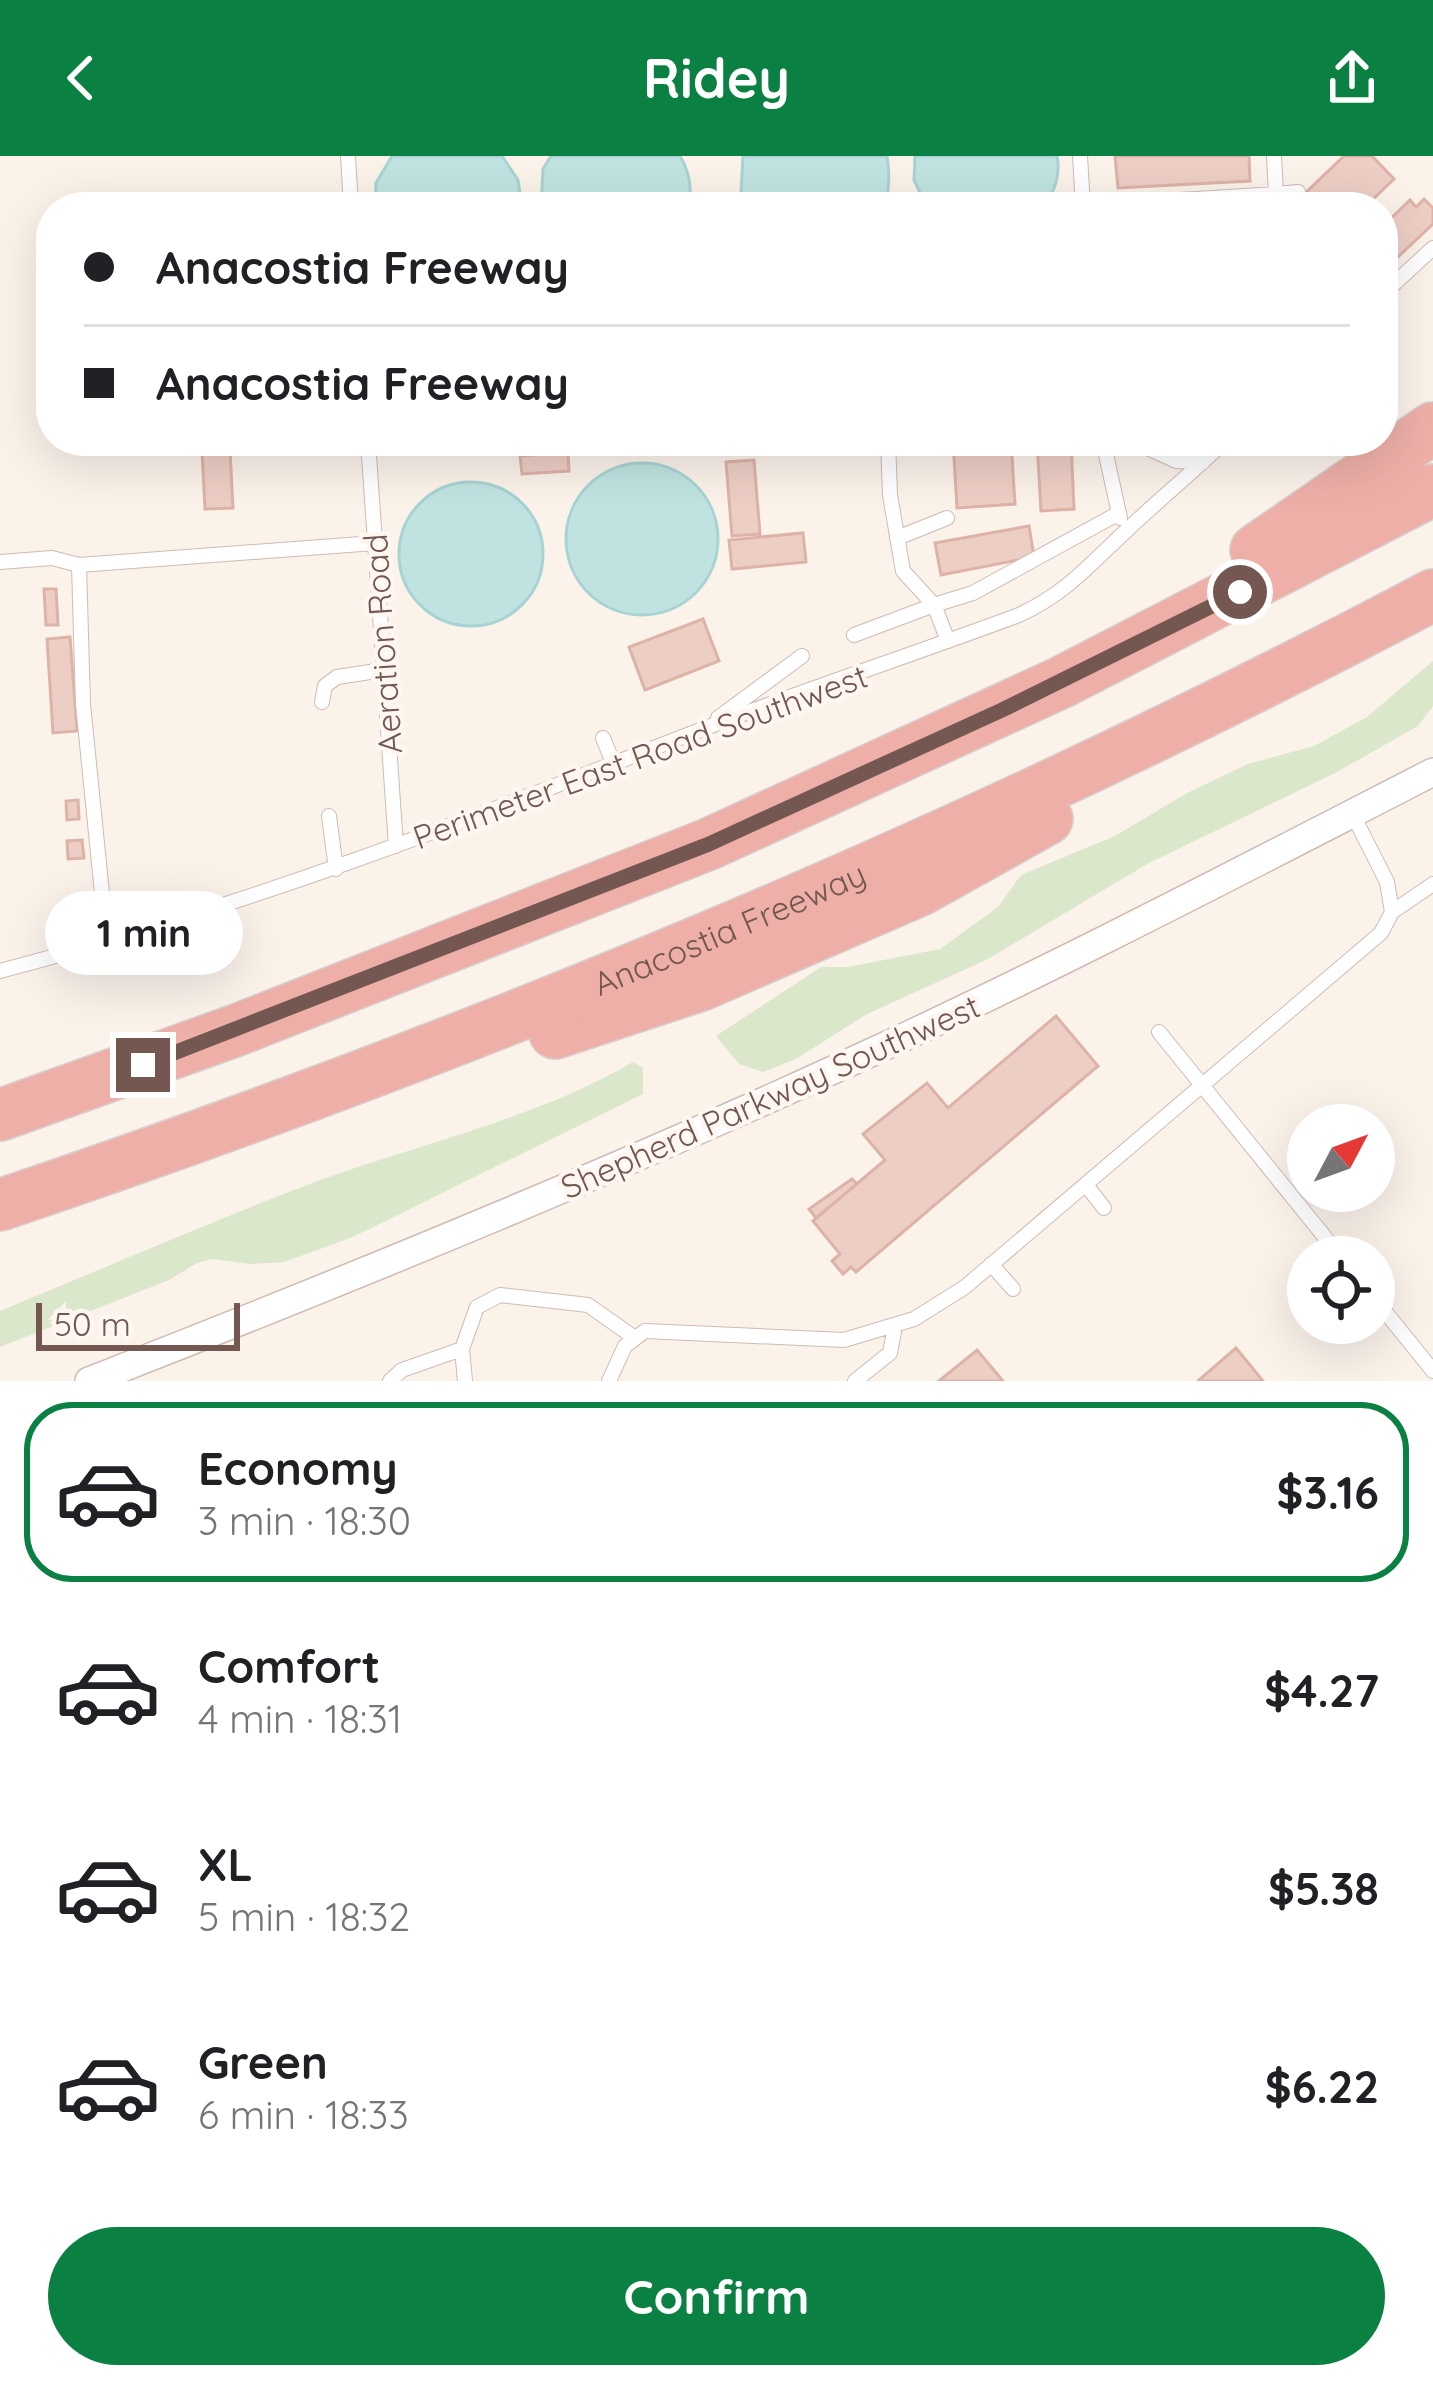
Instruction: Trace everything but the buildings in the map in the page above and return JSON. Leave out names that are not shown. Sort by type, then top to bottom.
[{"type":"highway","points":[[1398,452],[1433,428]]},
{"type":"highway","points":[[514,920],[699,826],[1146,614],[1275,538],[1393,456]]},
{"type":"highway","points":[[0,1115],[237,1030],[709,844],[1151,638],[1433,490]]},
{"type":"highway","points":[[0,1204],[119,1165],[328,1119],[554,1033],[700,985],[933,884],[1069,808],[1178,755],[1312,657],[1433,595]]},
{"type":"street","name":"Shepherd Parkway Southwest","points":[[89,1381],[484,1223],[681,1138],[998,993],[1433,772]]},
{"type":"lane","points":[[348,156],[350,192]]},
{"type":"lane","points":[[1080,156],[1082,192]]},
{"type":"lane","points":[[1274,156],[1276,192]]},
{"type":"lane","points":[[1398,280],[1433,248]]},
{"type":"lane","name":"Aeration Road","points":[[369,456],[395,847]]},
{"type":"lane","points":[[889,456],[903,572],[934,605],[948,641]]},
{"type":"lane","points":[[1106,456],[1124,532]]},
{"type":"lane","points":[[1165,456],[1203,462]]},
{"type":"lane","name":"Perimeter East Road Southwest","points":[[0,971],[107,943],[337,869],[1051,600],[1210,456]]},
{"type":"lane","points":[[854,635],[973,593],[1119,513]]},
{"type":"lane","points":[[897,538],[947,518]]},
{"type":"lane","points":[[0,562],[52,558],[79,565],[375,543]]},
{"type":"lane","points":[[79,565],[83,704],[107,943]]},
{"type":"lane","points":[[705,729],[802,656]]},
{"type":"lane","points":[[322,702],[325,686],[337,677],[403,660]]},
{"type":"lane","points":[[603,738],[614,766]]},
{"type":"lane","points":[[1352,813],[1387,882],[1392,912]]},
{"type":"lane","points":[[329,816],[337,869]]},
{"type":"lane","points":[[609,1381],[625,1346],[645,1331],[844,1340],[895,1327],[964,1287],[1382,933],[1392,912],[1433,884]]},
{"type":"lane","points":[[1159,1032],[1324,1236]]},
{"type":"lane","points":[[1086,1185],[1104,1208]]},
{"type":"lane","points":[[991,1264],[1013,1289]]},
{"type":"lane","points":[[465,1381],[462,1349],[477,1307],[500,1295],[588,1305],[635,1338]]},
{"type":"lane","points":[[1395,1324],[1433,1371]]},
{"type":"lane","points":[[855,1381],[890,1353],[895,1327]]},
{"type":"lane","points":[[390,1381],[402,1370],[462,1349]]},
{"type":"green space","points":[[1433,661],[1433,706],[1418,726],[1335,773],[1149,863],[988,959],[867,1014],[796,1059],[763,1072],[739,1064],[716,1036],[821,967],[848,967],[940,949],[998,907],[1021,875],[1115,836],[1248,764],[1314,746],[1367,717]]},
{"type":"green space","points":[[633,1062],[643,1068],[643,1094],[353,1237],[284,1262],[212,1259],[197,1263],[169,1280],[0,1347],[0,1311],[315,1182],[557,1099]]},
{"type":"water","points":[[392,156],[502,156],[518,180],[520,192],[376,192]]},
{"type":"water","points":[[551,156],[680,156],[690,192],[542,192],[543,169]]},
{"type":"water","points":[[743,156],[887,156],[887,192],[741,192]]},
{"type":"water","points":[[915,156],[1057,156],[1052,192],[920,192],[914,180]]},
{"type":"water","points":[[642,463],[671,469],[695,486],[712,510],[718,539],[712,568],[695,592],[671,609],[642,615],[613,609],[589,592],[572,568],[566,539],[572,510],[589,486],[613,469]]},
{"type":"water","points":[[471,482],[499,488],[522,503],[537,526],[543,554],[537,582],[522,605],[499,620],[471,626],[443,620],[420,605],[405,582],[399,554],[405,526],[420,503],[443,488]]},
{"type":"route","points":[[143,1065],[709,844],[1002,710],[1240,592]]}]
